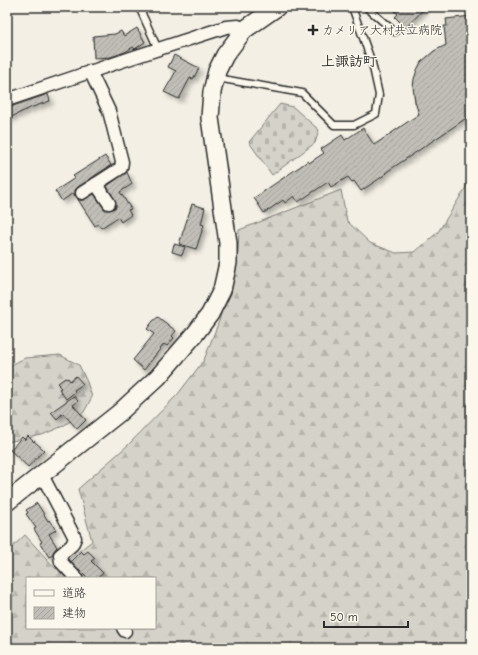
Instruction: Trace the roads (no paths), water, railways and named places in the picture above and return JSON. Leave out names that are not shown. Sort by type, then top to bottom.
[{"type":"street","points":[[7,502],[119,413],[158,377],[210,314],[222,290],[228,263],[228,243],[210,118],[212,92],[217,71],[226,55],[244,30],[278,7]]},
{"type":"street","points":[[7,100],[90,71],[226,27],[238,26],[244,30]]},
{"type":"street","points":[[82,193],[121,168],[122,162],[109,111],[90,71]]},
{"type":"street","points":[[96,184],[109,203]]},
{"type":"street","points":[[42,475],[75,538],[72,545],[60,555],[61,562],[75,577]]},
{"type":"lane","points":[[139,7],[158,49]]},
{"type":"lane","points":[[216,78],[302,93],[334,125],[354,125],[376,114],[379,95],[372,63],[352,7]]},
{"type":"lane","points":[[366,7],[395,32]]},
{"type":"place","name":"カメリア大村共立病院","points":[[313,30]]},
{"type":"district","name":"上諏訪町","points":[[349,61]]}]
